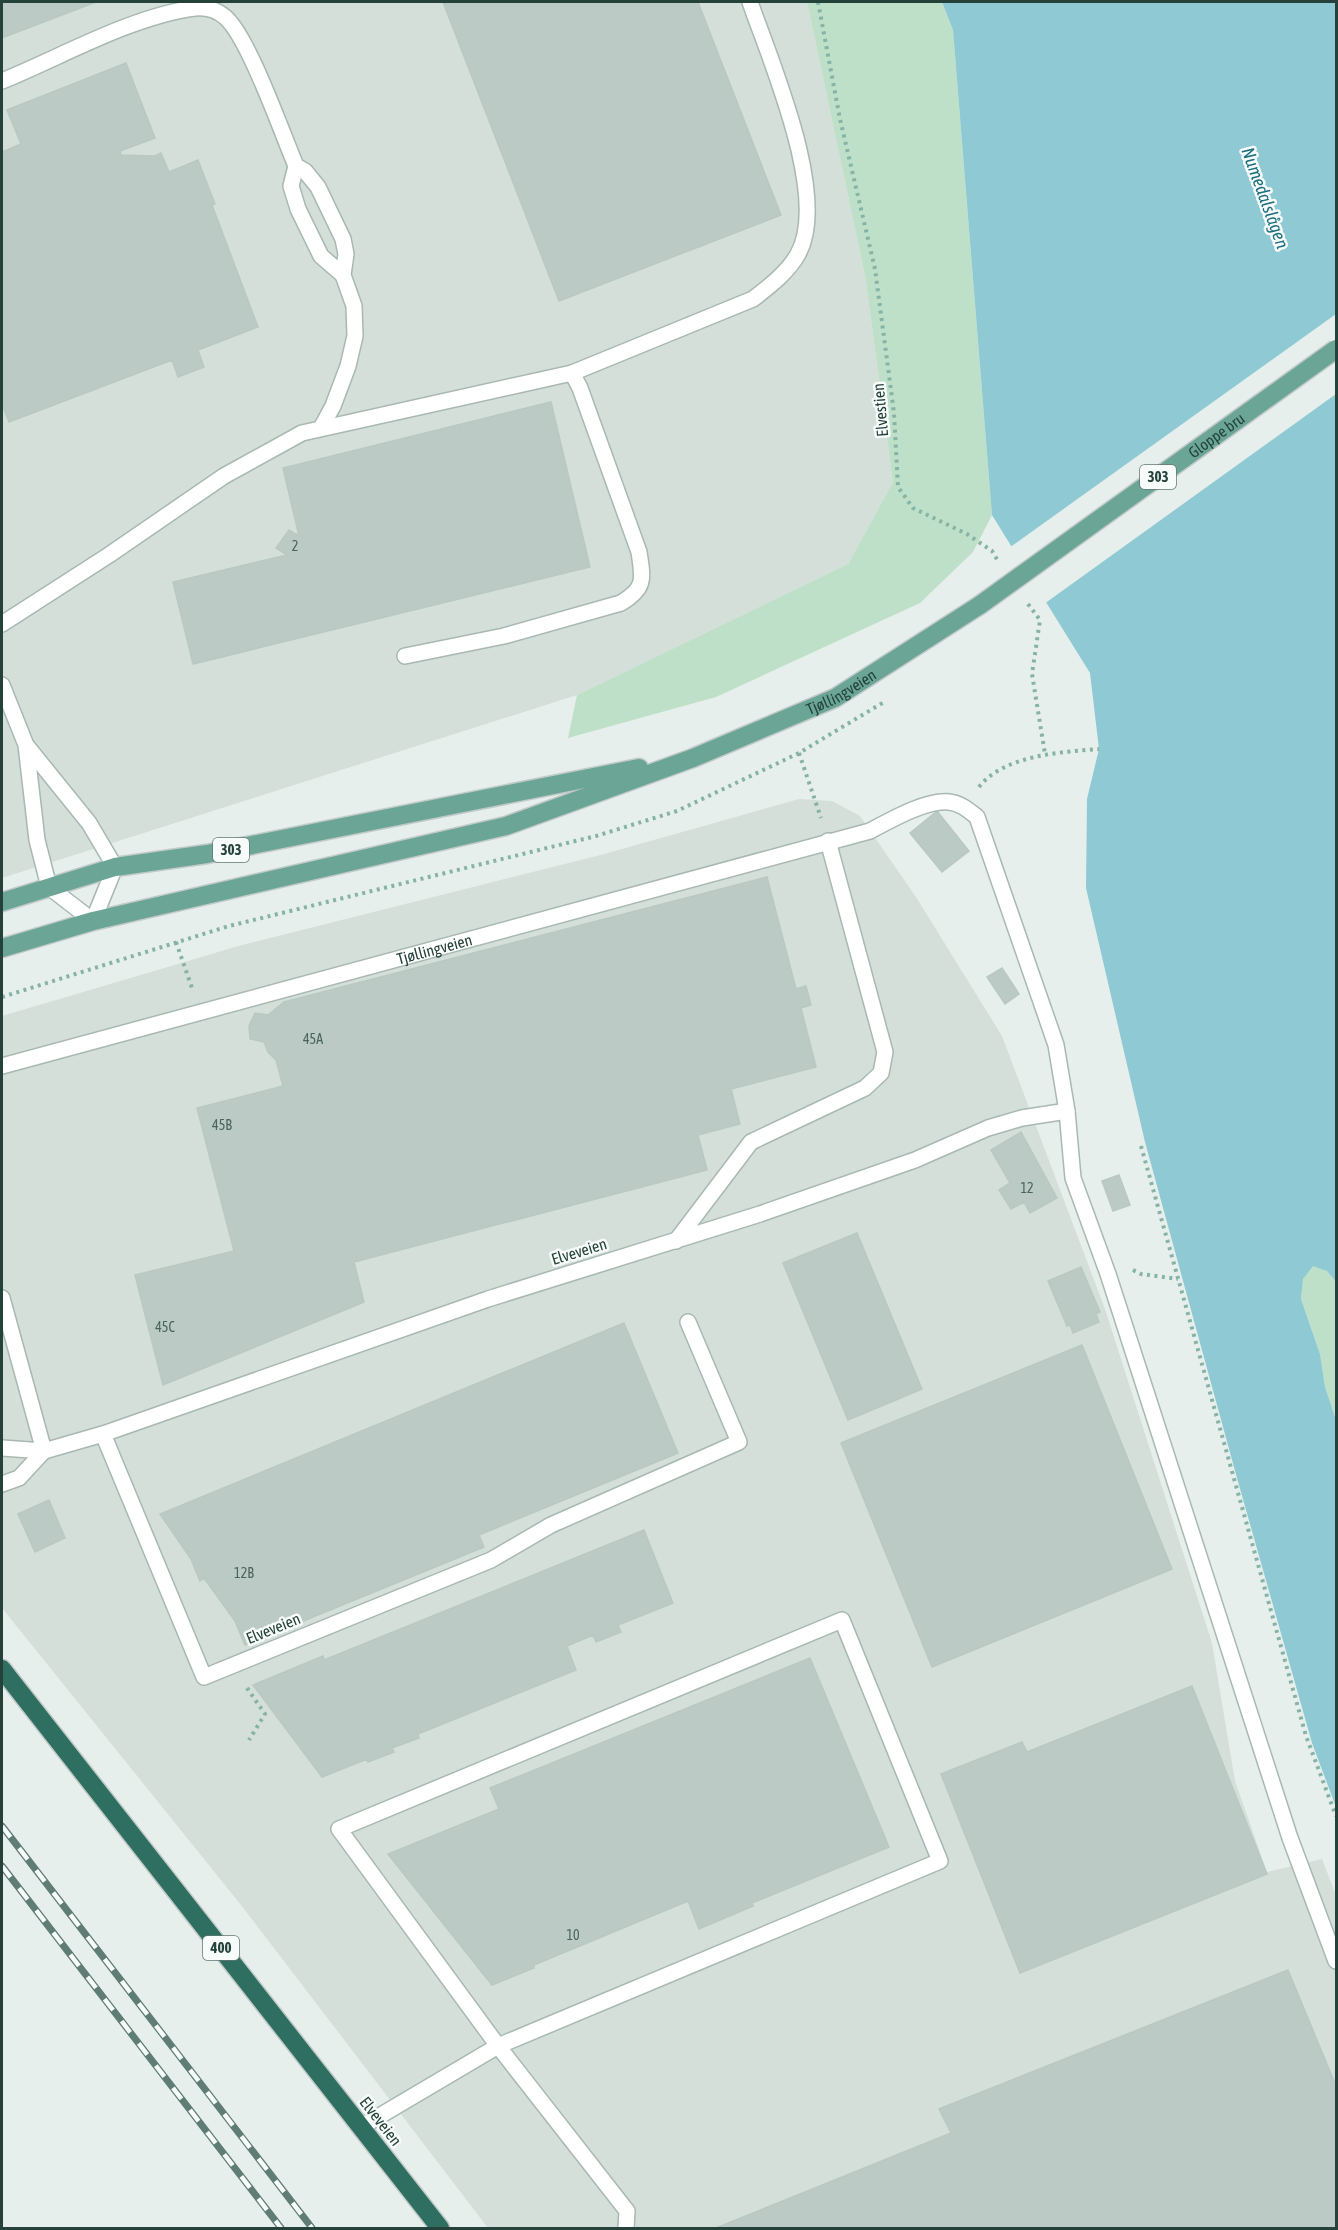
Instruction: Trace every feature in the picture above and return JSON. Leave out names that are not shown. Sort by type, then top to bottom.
[{"type":"highway","name":"Elveveien","points":[[2,1669],[440,2229]]},
{"type":"main road","name":"Gloppe bru","points":[[980,605],[1336,349]]},
{"type":"main road","name":"Tjøllingveien","points":[[2,948],[93,921],[506,826],[693,758],[835,698],[980,605]]},
{"type":"main road","name":"Tjøllingveien","points":[[2,902],[115,867],[207,854],[693,758]]},
{"type":"lane","points":[[2,624],[258,455],[302,433],[572,373],[753,299],[777,280],[799,254],[808,226],[802,156],[750,2]]},
{"type":"lane","points":[[2,81],[113,33],[175,12],[197,8],[214,10],[226,17],[237,31],[296,166],[305,171],[318,187],[343,239],[346,254],[344,275],[354,306],[355,336],[333,406],[321,428]]},
{"type":"lane","points":[[296,166],[291,186],[298,209],[321,256],[344,275]]},
{"type":"lane","points":[[405,656],[504,636],[621,603],[635,595],[640,587],[642,574],[639,552],[580,388],[572,373]]},
{"type":"lane","points":[[2,689],[26,745],[89,823],[115,867],[93,921],[49,887],[37,840],[26,745]]},
{"type":"lane","name":"Tjøllingveien","points":[[2,1066],[870,831],[924,807],[947,802],[963,806]]},
{"type":"lane","points":[[963,806],[977,817],[1056,1045],[1067,1111],[1073,1178],[1108,1274],[1290,1838],[1336,1961]]},
{"type":"lane","points":[[676,1241],[751,1142],[865,1088],[881,1073],[885,1052],[828,841]]},
{"type":"lane","name":"Elveveien","points":[[44,1451],[103,1434],[488,1299],[676,1241],[915,1160],[988,1128],[1022,1118],[1067,1111]]},
{"type":"lane","points":[[2,1298],[44,1451]]},
{"type":"lane","name":"Elveveien","points":[[103,1434],[204,1677],[491,1560],[551,1525],[739,1442],[688,1322]]},
{"type":"lane","points":[[2,1448],[44,1451]]},
{"type":"lane","points":[[2,1484],[19,1478],[44,1451]]},
{"type":"lane","points":[[361,2127],[498,2046],[940,1861],[842,1620],[339,1829],[498,2046],[627,2211],[626,2229]]},
{"type":"path","name":"Elvestien","points":[[818,2],[840,119],[875,269],[894,412],[898,487],[913,508],[967,534],[992,551],[1004,568]]},
{"type":"path","points":[[1022,594],[1040,620],[1032,674],[1045,754]]},
{"type":"path","points":[[963,806],[988,775],[1045,754],[1099,749]]},
{"type":"path","points":[[2,997],[229,926],[596,836],[677,811],[799,753],[828,841]]},
{"type":"path","points":[[176,942],[200,1011]]},
{"type":"path","points":[[1141,1146],[1300,1716],[1336,1816]]},
{"type":"path","points":[[234,1664],[265,1714],[249,1740]]},
{"type":"shaded area","points":[[2,2],[807,2],[865,276],[893,482],[848,564],[577,695],[2,878]]},
{"type":"shaded area","points":[[799,799],[832,801],[860,816],[916,897],[1002,1036],[1105,1309],[1212,1643],[1235,1781],[1267,1872],[1322,1859],[1336,1895],[1336,2228],[488,2228],[241,1905],[2,1608],[2,1016],[242,945],[597,856]]},
{"type":"green space","points":[[807,2],[942,2],[953,30],[992,515],[973,552],[920,603],[716,697],[568,738],[577,695],[848,564],[893,482],[865,276]]},
{"type":"green space","points":[[1313,1265],[1327,1271],[1336,1282],[1336,1420],[1325,1387],[1320,1354],[1301,1299],[1303,1279]]},
{"type":"water","name":"Numedalslågen","points":[[942,2],[1336,2],[1336,1282],[1327,1271],[1313,1266],[1303,1279],[1301,1299],[1320,1354],[1325,1387],[1336,1420],[1336,1807],[1312,1743],[1145,1142],[1086,888],[1087,799],[1099,749],[1090,673],[992,515],[953,30]]},
{"type":"pier","points":[[1336,314],[1336,394],[1044,604],[1009,548]]},
{"type":"building","points":[[2,2],[96,2],[2,38]]},
{"type":"building","points":[[443,2],[698,2],[781,215],[559,301]]},
{"type":"building","points":[[126,63],[155,138],[120,151],[121,155],[155,156],[161,153],[169,172],[198,160],[215,204],[212,205],[258,327],[198,350],[204,367],[178,377],[172,360],[9,422],[2,404],[2,152],[21,144],[7,110]]},
{"type":"building","points":[[551,402],[590,567],[193,664],[173,582],[287,555],[276,548],[289,530],[299,536],[283,468]]},
{"type":"building","points":[[937,811],[969,851],[942,872],[910,833]]},
{"type":"building","points":[[767,877],[796,989],[806,986],[811,1005],[801,1008],[816,1067],[731,1089],[740,1124],[698,1135],[707,1170],[354,1262],[364,1302],[163,1385],[135,1275],[234,1251],[197,1108],[283,1086],[276,1060],[268,1052],[264,1042],[250,1039],[249,1026],[255,1013],[268,1015],[284,1002]]},
{"type":"building","points":[[1002,968],[1019,994],[1005,1004],[987,977]]},
{"type":"building","points":[[1021,1132],[1057,1198],[1030,1213],[1024,1202],[1011,1209],[999,1190],[1010,1183],[991,1150]]},
{"type":"building","points":[[1119,1175],[1130,1205],[1113,1211],[1102,1181]]},
{"type":"building","points":[[857,1233],[922,1389],[848,1420],[783,1263]]},
{"type":"building","points":[[1081,1267],[1100,1312],[1096,1314],[1099,1322],[1073,1333],[1070,1325],[1067,1326],[1048,1281]]},
{"type":"building","points":[[624,1323],[678,1453],[479,1535],[484,1547],[245,1645],[235,1621],[204,1578],[200,1581],[191,1559],[160,1514]]},
{"type":"building","points":[[1082,1345],[1172,1569],[932,1667],[841,1443]]},
{"type":"building","points":[[49,1500],[65,1538],[35,1552],[18,1514]]},
{"type":"building","points":[[644,1530],[673,1603],[618,1625],[621,1632],[596,1642],[593,1635],[567,1646],[576,1670],[418,1734],[419,1738],[392,1748],[394,1752],[368,1762],[367,1759],[322,1777],[253,1685],[323,1656],[324,1660]]},
{"type":"building","points":[[810,1658],[889,1847],[752,1903],[753,1906],[699,1929],[688,1901],[534,1965],[534,1968],[492,1985],[388,1854],[499,1809],[490,1788]]},
{"type":"building","points":[[1192,1686],[1267,1874],[1020,1973],[941,1774],[1022,1742],[1027,1752]]},
{"type":"building","points":[[1288,1970],[1336,2086],[1336,2228],[716,2228],[951,2133],[939,2109]]},
{"type":"railway","points":[[2,1826],[312,2228]]},
{"type":"railway","points":[[2,1866],[281,2228]]}]
